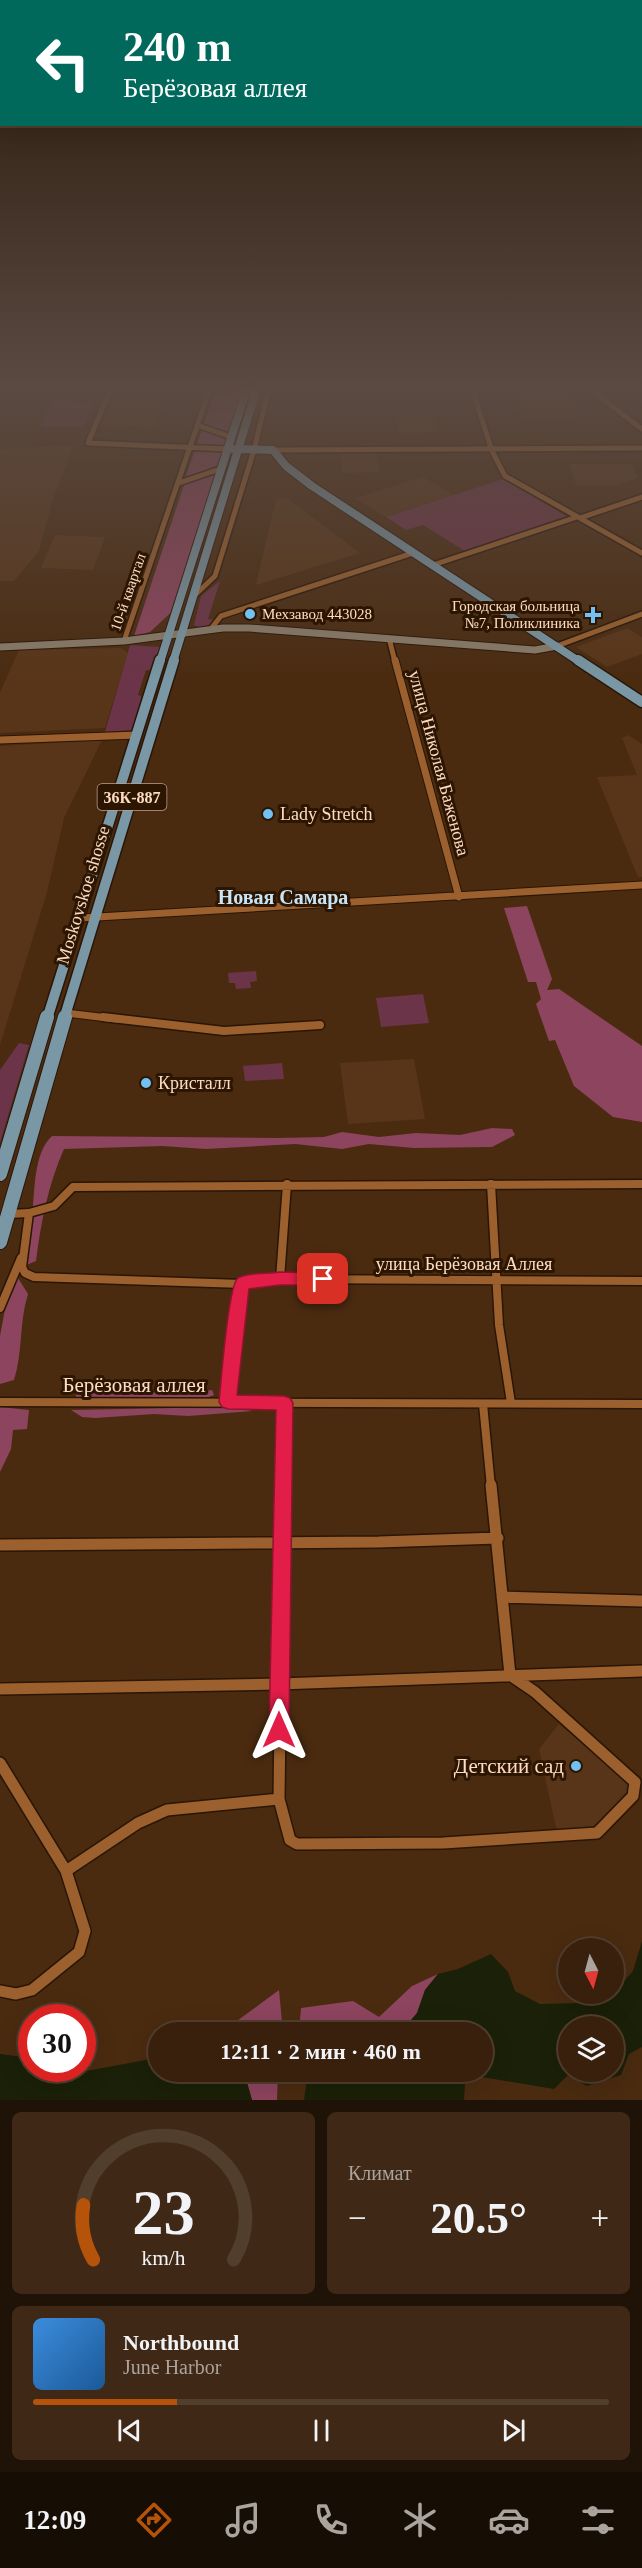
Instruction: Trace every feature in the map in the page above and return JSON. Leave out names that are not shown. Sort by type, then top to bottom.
[{"type":"main road","name":"Moskovskoe shosse","points":[[0,1174],[48,1014],[215,486]]},
{"type":"main road","name":"Moskovskoe shosse","points":[[1,1237],[9,1214],[7,1199],[96,919],[228,486]]},
{"type":"main road","points":[[313,486],[642,702]]},
{"type":"street","name":"10-й квартал","points":[[124,641],[178,486]]},
{"type":"street","points":[[194,596],[215,576],[241,486]]},
{"type":"street","points":[[523,486],[642,553]]},
{"type":"street","points":[[433,566],[642,497]]},
{"type":"street","points":[[210,630],[221,616],[413,553]]},
{"type":"street","points":[[0,647],[124,641],[210,630],[264,628],[535,650],[557,646],[642,614]]},
{"type":"street","name":"улица Николая Баженова","points":[[389,638],[459,897]]},
{"type":"street","points":[[0,740],[137,735]]},
{"type":"street","points":[[80,918],[96,919],[642,885]]},
{"type":"street","points":[[66,1013],[224,1031],[320,1025]]},
{"type":"street","points":[[280,1279],[287,1184]]},
{"type":"street","points":[[9,1214],[48,1211],[61,1202],[73,1187],[287,1184],[642,1184]]},
{"type":"street","points":[[491,1184],[499,1325],[511,1403]]},
{"type":"street","points":[[0,1308],[25,1248],[30,1221],[29,1213]]},
{"type":"street","name":"улица Берёзовая Аллея","points":[[25,1248],[22,1268],[25,1273],[34,1278],[242,1284],[280,1279],[642,1281]]},
{"type":"street","points":[[228,1402],[238,1295],[242,1284]]},
{"type":"street","name":"Берёзовая аллея","points":[[0,1401],[642,1404]]},
{"type":"street","points":[[284,1403],[279,1799],[290,1840],[297,1844],[443,1843],[556,1838],[597,1833],[633,1796],[635,1782],[535,1692],[510,1675],[483,1404]]},
{"type":"street","points":[[0,1545],[379,1542],[498,1538]]},
{"type":"street","points":[[502,1597],[642,1601]]},
{"type":"street","points":[[0,1689],[279,1684],[642,1671]]},
{"type":"street","points":[[0,1763],[66,1871],[85,1931],[79,1952],[32,1990],[16,1994],[0,1991]]},
{"type":"street","points":[[66,1871],[138,1823],[167,1810],[279,1799]]},
{"type":"shaded area","points":[[0,486],[58,486],[39,551],[14,581],[0,581]]},
{"type":"shaded area","points":[[184,486],[216,486],[179,605],[150,632],[134,636]]},
{"type":"shaded area","points":[[394,486],[438,486],[453,495],[385,517],[355,498]]},
{"type":"shaded area","points":[[481,486],[515,486],[566,516],[465,551],[423,525],[406,530],[386,517]]},
{"type":"shaded area","points":[[287,498],[360,553],[256,585],[276,499]]},
{"type":"shaded area","points":[[55,535],[105,537],[93,570],[41,568]]},
{"type":"shaded area","points":[[220,581],[208,619],[217,620],[214,624],[199,627],[194,625],[201,596]]},
{"type":"shaded area","points":[[627,628],[642,637],[642,654],[607,667],[576,647]]},
{"type":"shaded area","points":[[130,645],[160,647],[150,670],[146,670],[138,695],[141,696],[141,705],[132,730],[105,732]]},
{"type":"shaded area","points":[[121,648],[128,653],[105,728],[0,733],[0,692],[19,650]]},
{"type":"shaded area","points":[[628,735],[642,744],[642,877],[638,877],[597,777],[637,775],[622,738]]},
{"type":"shaded area","points":[[102,740],[64,818],[47,892],[0,1045],[0,746]]},
{"type":"shaded area","points":[[527,906],[552,979],[547,990],[559,989],[642,1046],[642,1122],[613,1117],[574,1086],[555,1040],[549,1041],[536,1004],[541,999],[536,982],[528,982],[504,908]]},
{"type":"shaded area","points":[[256,971],[257,981],[250,982],[251,988],[236,989],[235,983],[229,983],[228,973]]},
{"type":"shaded area","points":[[423,994],[429,1023],[381,1027],[376,998]]},
{"type":"shaded area","points":[[19,1043],[29,1045],[0,1143],[0,1070]]},
{"type":"shaded area","points":[[414,1059],[425,1119],[348,1124],[340,1063]]},
{"type":"shaded area","points":[[282,1063],[284,1079],[245,1081],[243,1066]]},
{"type":"shaded area","points":[[492,1128],[512,1129],[515,1135],[492,1147],[414,1148],[369,1144],[342,1149],[295,1144],[206,1149],[162,1146],[64,1149],[46,1204],[36,1261],[24,1266],[19,1256],[31,1221],[41,1152],[52,1136],[278,1138],[324,1137],[342,1132],[379,1137],[416,1133],[460,1135]]},
{"type":"shaded area","points":[[18,1278],[28,1294],[23,1315],[19,1359],[14,1380],[0,1384],[0,1336],[10,1282]]},
{"type":"shaded area","points":[[76,1390],[188,1393],[212,1390],[214,1395],[206,1398],[76,1398]]},
{"type":"shaded area","points":[[0,1407],[29,1410],[27,1429],[13,1430],[11,1449],[0,1472]]},
{"type":"shaded area","points":[[225,1407],[253,1411],[188,1416],[154,1414],[95,1418],[82,1417],[71,1410]]},
{"type":"shaded area","name":"Детский сад","points":[[559,1724],[632,1784],[621,1807],[602,1825],[557,1832],[539,1749]]},
{"type":"shaded area","points":[[642,1941],[642,2047],[629,2054],[624,2067],[624,2016],[558,2016],[558,2082],[561,2082],[554,2089],[493,2079],[493,2022],[409,2022],[417,2013],[425,1990],[438,1974],[458,1969],[491,1954],[508,1972],[515,1991],[540,2004],[624,2004],[624,1981],[633,1971]]},
{"type":"shaded area","points":[[438,1974],[425,1990],[417,2013],[409,2022],[300,2022],[301,2008],[353,2001],[379,2017],[412,1986]]},
{"type":"shaded area","points":[[279,1990],[282,2022],[236,2022]]},
{"type":"shaded area","points":[[0,2054],[18,2056],[18,2082],[96,2082],[96,2069],[148,2060],[148,2082],[247,2082],[252,2100],[0,2100]]},
{"type":"shaded area","points":[[247,2082],[278,2082],[277,2100],[252,2100]]},
{"type":"shaded area","points":[[307,2082],[468,2082],[465,2083],[464,2100],[304,2100]]},
{"type":"shaded area","points":[[580,2082],[599,2082],[587,2086]]},
{"type":"place","name":"Мехзавод 443028","points":[[250,614]]},
{"type":"place","name":"Городская больница №7, Поликлиника","points":[[593,615]]},
{"type":"place","name":"Lady Stretch","points":[[268,814]]},
{"type":"place","name":"Кристалл","points":[[146,1083]]},
{"type":"place","name":"Детский сад","points":[[576,1766]]},
{"type":"district","name":"Новая Самара","points":[[283,897]]},
{"type":"route","points":[[279,1730],[284,1403],[228,1402],[238,1295],[242,1284],[280,1279],[323,1279]]}]
